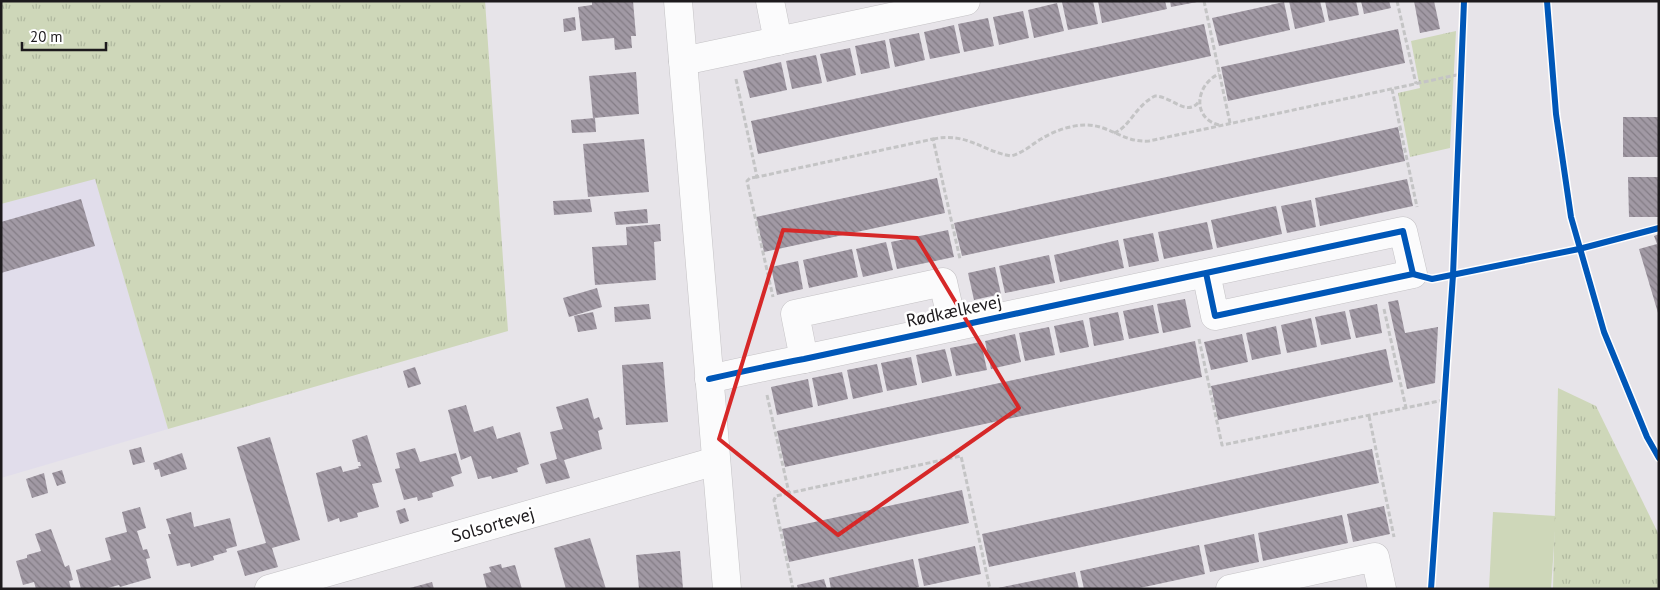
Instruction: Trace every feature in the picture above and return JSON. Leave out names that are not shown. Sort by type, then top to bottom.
[{"type":"street","points":[[678,1],[727,589]]},
{"type":"street","points":[[770,1],[778,41]]},
{"type":"street","points":[[683,61],[778,41],[925,5],[966,1]]},
{"type":"street","name":"Rødkælkevej","points":[[708,379],[1403,231],[1413,274],[1215,316],[1206,273]]},
{"type":"street","name":"Rødkælkevej","points":[[804,359],[795,314],[943,282],[953,327]]},
{"type":"street","name":"Solsortevej","points":[[269,589],[716,461]]},
{"type":"street","points":[[1230,589],[1376,557],[1382,589]]},
{"type":"path","points":[[1204,1],[1230,124]]},
{"type":"path","points":[[1398,1],[1416,84]]},
{"type":"path","points":[[730,51],[757,177]]},
{"type":"path","points":[[1460,84],[1461,65]]},
{"type":"path","points":[[1219,74],[1213,76],[1206,84],[1201,92],[1200,100],[1205,116],[1212,123],[1220,126]]},
{"type":"path","points":[[775,306],[748,181],[750,178],[950,137],[967,140],[1011,156],[1020,153],[1047,136],[1074,126],[1095,126],[1114,132],[1124,138],[1142,141],[1461,74]]},
{"type":"path","points":[[1392,89],[1418,212]]},
{"type":"path","points":[[1114,132],[1124,127],[1140,106],[1155,96],[1168,98],[1185,108],[1195,106],[1200,100]]},
{"type":"path","points":[[934,139],[961,264]]},
{"type":"path","points":[[1378,282],[1406,408]]},
{"type":"path","points":[[1198,333],[1222,445],[1444,400]]},
{"type":"path","points":[[761,368],[789,493]]},
{"type":"path","points":[[1443,412],[1444,391]]},
{"type":"path","points":[[1369,415],[1395,541]]},
{"type":"path","points":[[793,589],[774,500],[776,496],[961,456],[990,589]]},
{"type":"highlighted area","points":[[783,230],[917,238],[1019,408],[838,535],[719,439]]},
{"type":"shaded area","points":[[95,178],[168,429],[1,478],[1,204]]},
{"type":"green space","points":[[1,1],[485,1],[508,331],[168,429],[95,179],[1,204]]},
{"type":"green space","points":[[1456,31],[1450,148],[1410,157],[1398,93],[1420,88],[1411,41]]},
{"type":"green space","points":[[1558,388],[1596,406],[1659,535],[1659,589],[1553,589]]},
{"type":"green space","points":[[1493,512],[1556,516],[1551,589],[1489,589]]},
{"type":"building","points":[[592,1],[633,1],[636,36],[631,36],[632,48],[615,50],[614,38],[582,41],[578,7],[592,5]]},
{"type":"building","points":[[1093,1],[1098,24],[1068,30],[1062,2]]},
{"type":"building","points":[[1098,1],[1165,1],[1167,9],[1102,23]]},
{"type":"building","points":[[1170,1],[1197,1],[1197,2],[1171,7]]},
{"type":"building","points":[[1289,1],[1320,1],[1325,22],[1295,29]]},
{"type":"building","points":[[1325,1],[1356,1],[1359,15],[1329,21]]},
{"type":"building","points":[[1361,1],[1389,1],[1391,8],[1364,14]]},
{"type":"building","points":[[1414,1],[1434,1],[1440,29],[1420,33]]},
{"type":"building","points":[[1284,2],[1290,30],[1219,46],[1212,18]]},
{"type":"building","points":[[1057,3],[1064,31],[1034,38],[1028,10]]},
{"type":"building","points":[[1023,11],[1029,38],[999,45],[993,17]]},
{"type":"building","points":[[575,17],[576,30],[564,32],[563,19]]},
{"type":"building","points":[[988,18],[994,46],[964,52],[958,24]]},
{"type":"building","points":[[1204,24],[1211,56],[758,154],[751,121]]},
{"type":"building","points":[[954,25],[960,53],[930,59],[924,32]]},
{"type":"building","points":[[1398,29],[1405,63],[1228,101],[1221,67]]},
{"type":"building","points":[[919,33],[925,60],[895,67],[889,39]]},
{"type":"building","points":[[885,40],[890,68],[861,74],[855,46]]},
{"type":"building","points":[[850,48],[856,75],[827,82],[820,54]]},
{"type":"building","points":[[816,55],[822,83],[792,89],[786,61]]},
{"type":"building","points":[[781,62],[787,90],[750,98],[743,71]]},
{"type":"building","points":[[636,72],[639,114],[593,118],[589,76]]},
{"type":"building","points":[[1623,117],[1659,117],[1659,157],[1623,157]]},
{"type":"building","points":[[595,118],[596,132],[572,133],[571,120]]},
{"type":"building","points":[[1398,127],[1405,161],[962,256],[954,223]]},
{"type":"building","points":[[644,139],[649,192],[588,197],[583,144]]},
{"type":"building","points":[[1628,177],[1659,177],[1659,217],[1629,217]]},
{"type":"building","points":[[937,178],[945,213],[764,252],[756,217]]},
{"type":"building","points":[[1407,179],[1413,206],[1320,226],[1315,198]]},
{"type":"building","points":[[81,199],[95,246],[1,273],[1,222]]},
{"type":"building","points":[[590,199],[592,212],[554,215],[553,201]]},
{"type":"building","points":[[1311,200],[1316,227],[1287,233],[1281,206]]},
{"type":"building","points":[[1276,206],[1282,234],[1217,248],[1211,220]]},
{"type":"building","points":[[647,209],[648,223],[616,225],[614,212]]},
{"type":"building","points":[[1207,222],[1213,249],[1164,259],[1158,232]]},
{"type":"building","points":[[660,224],[661,241],[654,242],[656,280],[595,285],[592,247],[627,245],[626,227]]},
{"type":"building","points":[[948,230],[954,257],[897,269],[891,242]]},
{"type":"building","points":[[1153,233],[1159,261],[1129,267],[1123,239]]},
{"type":"building","points":[[1659,234],[1658,313],[1639,249],[1657,244],[1654,236]]},
{"type":"building","points":[[1118,240],[1124,268],[1060,282],[1054,255]]},
{"type":"building","points":[[886,242],[893,270],[863,277],[856,249]]},
{"type":"building","points":[[852,249],[858,277],[809,288],[803,260]]},
{"type":"building","points":[[1049,255],[1055,283],[1005,293],[999,266]]},
{"type":"building","points":[[798,261],[803,289],[777,295],[771,267]]},
{"type":"building","points":[[995,267],[1001,294],[974,300],[968,273]]},
{"type":"building","points":[[597,288],[602,307],[569,317],[563,298]]},
{"type":"building","points":[[1185,299],[1191,327],[1163,333],[1157,304]]},
{"type":"building","points":[[1398,300],[1405,333],[1438,327],[1435,383],[1407,389],[1388,302]]},
{"type":"building","points":[[649,304],[651,319],[615,322],[614,307]]},
{"type":"building","points":[[1377,304],[1382,333],[1356,338],[1349,310]]},
{"type":"building","points":[[1153,305],[1159,333],[1129,339],[1123,311]]},
{"type":"building","points":[[1345,311],[1351,339],[1321,345],[1315,317]]},
{"type":"building","points":[[593,312],[597,329],[578,332],[574,316]]},
{"type":"building","points":[[1118,312],[1124,340],[1094,346],[1089,318]]},
{"type":"building","points":[[1311,318],[1317,347],[1287,353],[1281,325]]},
{"type":"building","points":[[1083,320],[1089,347],[1060,353],[1054,326]]},
{"type":"building","points":[[1276,326],[1281,354],[1252,360],[1246,333]]},
{"type":"building","points":[[1049,327],[1055,355],[1025,361],[1019,333]]},
{"type":"building","points":[[1015,334],[1021,362],[991,369],[985,341]]},
{"type":"building","points":[[1242,334],[1248,362],[1211,370],[1204,342]]},
{"type":"building","points":[[1195,341],[1202,377],[785,467],[777,431]]},
{"type":"building","points":[[981,342],[987,370],[956,376],[950,348]]},
{"type":"building","points":[[945,349],[952,376],[922,383],[916,355]]},
{"type":"building","points":[[1386,349],[1393,382],[1218,420],[1211,386]]},
{"type":"building","points":[[911,357],[917,385],[887,391],[881,363]]},
{"type":"building","points":[[663,362],[668,422],[626,425],[622,365]]},
{"type":"building","points":[[877,364],[883,392],[853,399],[847,370]]},
{"type":"building","points":[[415,367],[421,384],[408,388],[403,371]]},
{"type":"building","points":[[842,372],[848,399],[818,406],[812,378]]},
{"type":"building","points":[[808,379],[813,407],[777,415],[771,387]]},
{"type":"building","points":[[588,398],[594,419],[599,417],[603,429],[598,431],[602,449],[564,460],[570,478],[546,484],[540,464],[557,459],[550,432],[563,429],[556,407]]},
{"type":"building","points":[[466,405],[474,432],[493,426],[497,439],[520,432],[529,464],[517,468],[518,472],[492,479],[491,476],[478,479],[471,456],[461,460],[448,410]]},
{"type":"building","points":[[367,435],[382,482],[372,484],[379,507],[357,513],[358,517],[340,522],[339,518],[328,522],[316,473],[341,466],[343,472],[359,468],[358,466],[361,466],[360,462],[358,462],[352,440]]},
{"type":"building","points":[[270,437],[300,540],[272,548],[278,567],[245,576],[237,551],[266,543],[237,447]]},
{"type":"building","points":[[141,447],[145,462],[133,465],[129,450]]},
{"type":"building","points":[[415,448],[420,462],[456,453],[462,473],[451,477],[454,486],[432,493],[433,497],[418,501],[417,497],[404,500],[395,469],[400,468],[396,453]]},
{"type":"building","points":[[1372,449],[1379,483],[989,567],[982,534]]},
{"type":"building","points":[[182,453],[187,469],[161,477],[159,469],[155,470],[153,463]]},
{"type":"building","points":[[62,470],[66,483],[57,486],[52,473]]},
{"type":"building","points":[[44,473],[48,493],[32,498],[26,479]]},
{"type":"building","points":[[962,490],[969,523],[789,562],[782,529]]},
{"type":"building","points":[[1384,506],[1390,534],[1353,542],[1347,514]]},
{"type":"building","points":[[140,507],[146,528],[137,531],[143,550],[147,549],[150,558],[146,559],[151,578],[120,587],[119,585],[104,589],[81,589],[76,570],[111,560],[105,538],[127,532],[122,512]]},
{"type":"building","points":[[405,508],[409,521],[400,524],[396,511]]},
{"type":"building","points":[[191,512],[194,527],[230,518],[237,546],[226,549],[227,552],[213,556],[214,560],[191,567],[190,563],[177,566],[166,519]]},
{"type":"building","points":[[1342,515],[1348,543],[1263,561],[1258,533]]},
{"type":"building","points":[[51,529],[65,567],[69,565],[73,580],[69,581],[71,589],[36,589],[34,582],[23,585],[16,561],[41,551],[35,534]]},
{"type":"building","points":[[1254,534],[1259,562],[1210,572],[1204,545]]},
{"type":"building","points":[[590,538],[606,589],[566,589],[554,548]]},
{"type":"building","points":[[1199,545],[1205,574],[1135,589],[1084,589],[1080,571]]},
{"type":"building","points":[[975,546],[981,574],[924,586],[918,559]]},
{"type":"building","points":[[680,551],[683,589],[639,589],[636,555]]},
{"type":"building","points":[[913,559],[919,587],[912,589],[831,589],[829,578]]},
{"type":"building","points":[[501,564],[502,568],[515,565],[522,589],[487,589],[483,574],[491,572],[489,567]]},
{"type":"building","points":[[1075,572],[1079,589],[998,588]]},
{"type":"building","points":[[824,579],[827,589],[798,589],[797,585]]},
{"type":"building","points":[[432,582],[434,589],[410,588]]},
{"type":"cycle path","points":[[1431,589],[1453,275],[1464,1]]},
{"type":"cycle path","points":[[1547,1],[1556,114],[1571,217],[1604,332],[1647,437],[1659,458]]},
{"type":"cycle path","points":[[1413,274],[1432,279],[1579,249],[1659,228]]},
{"type":"cycle path","points":[[709,379],[804,359],[1187,277],[1403,231],[1413,274],[1215,316],[1206,273]]}]
